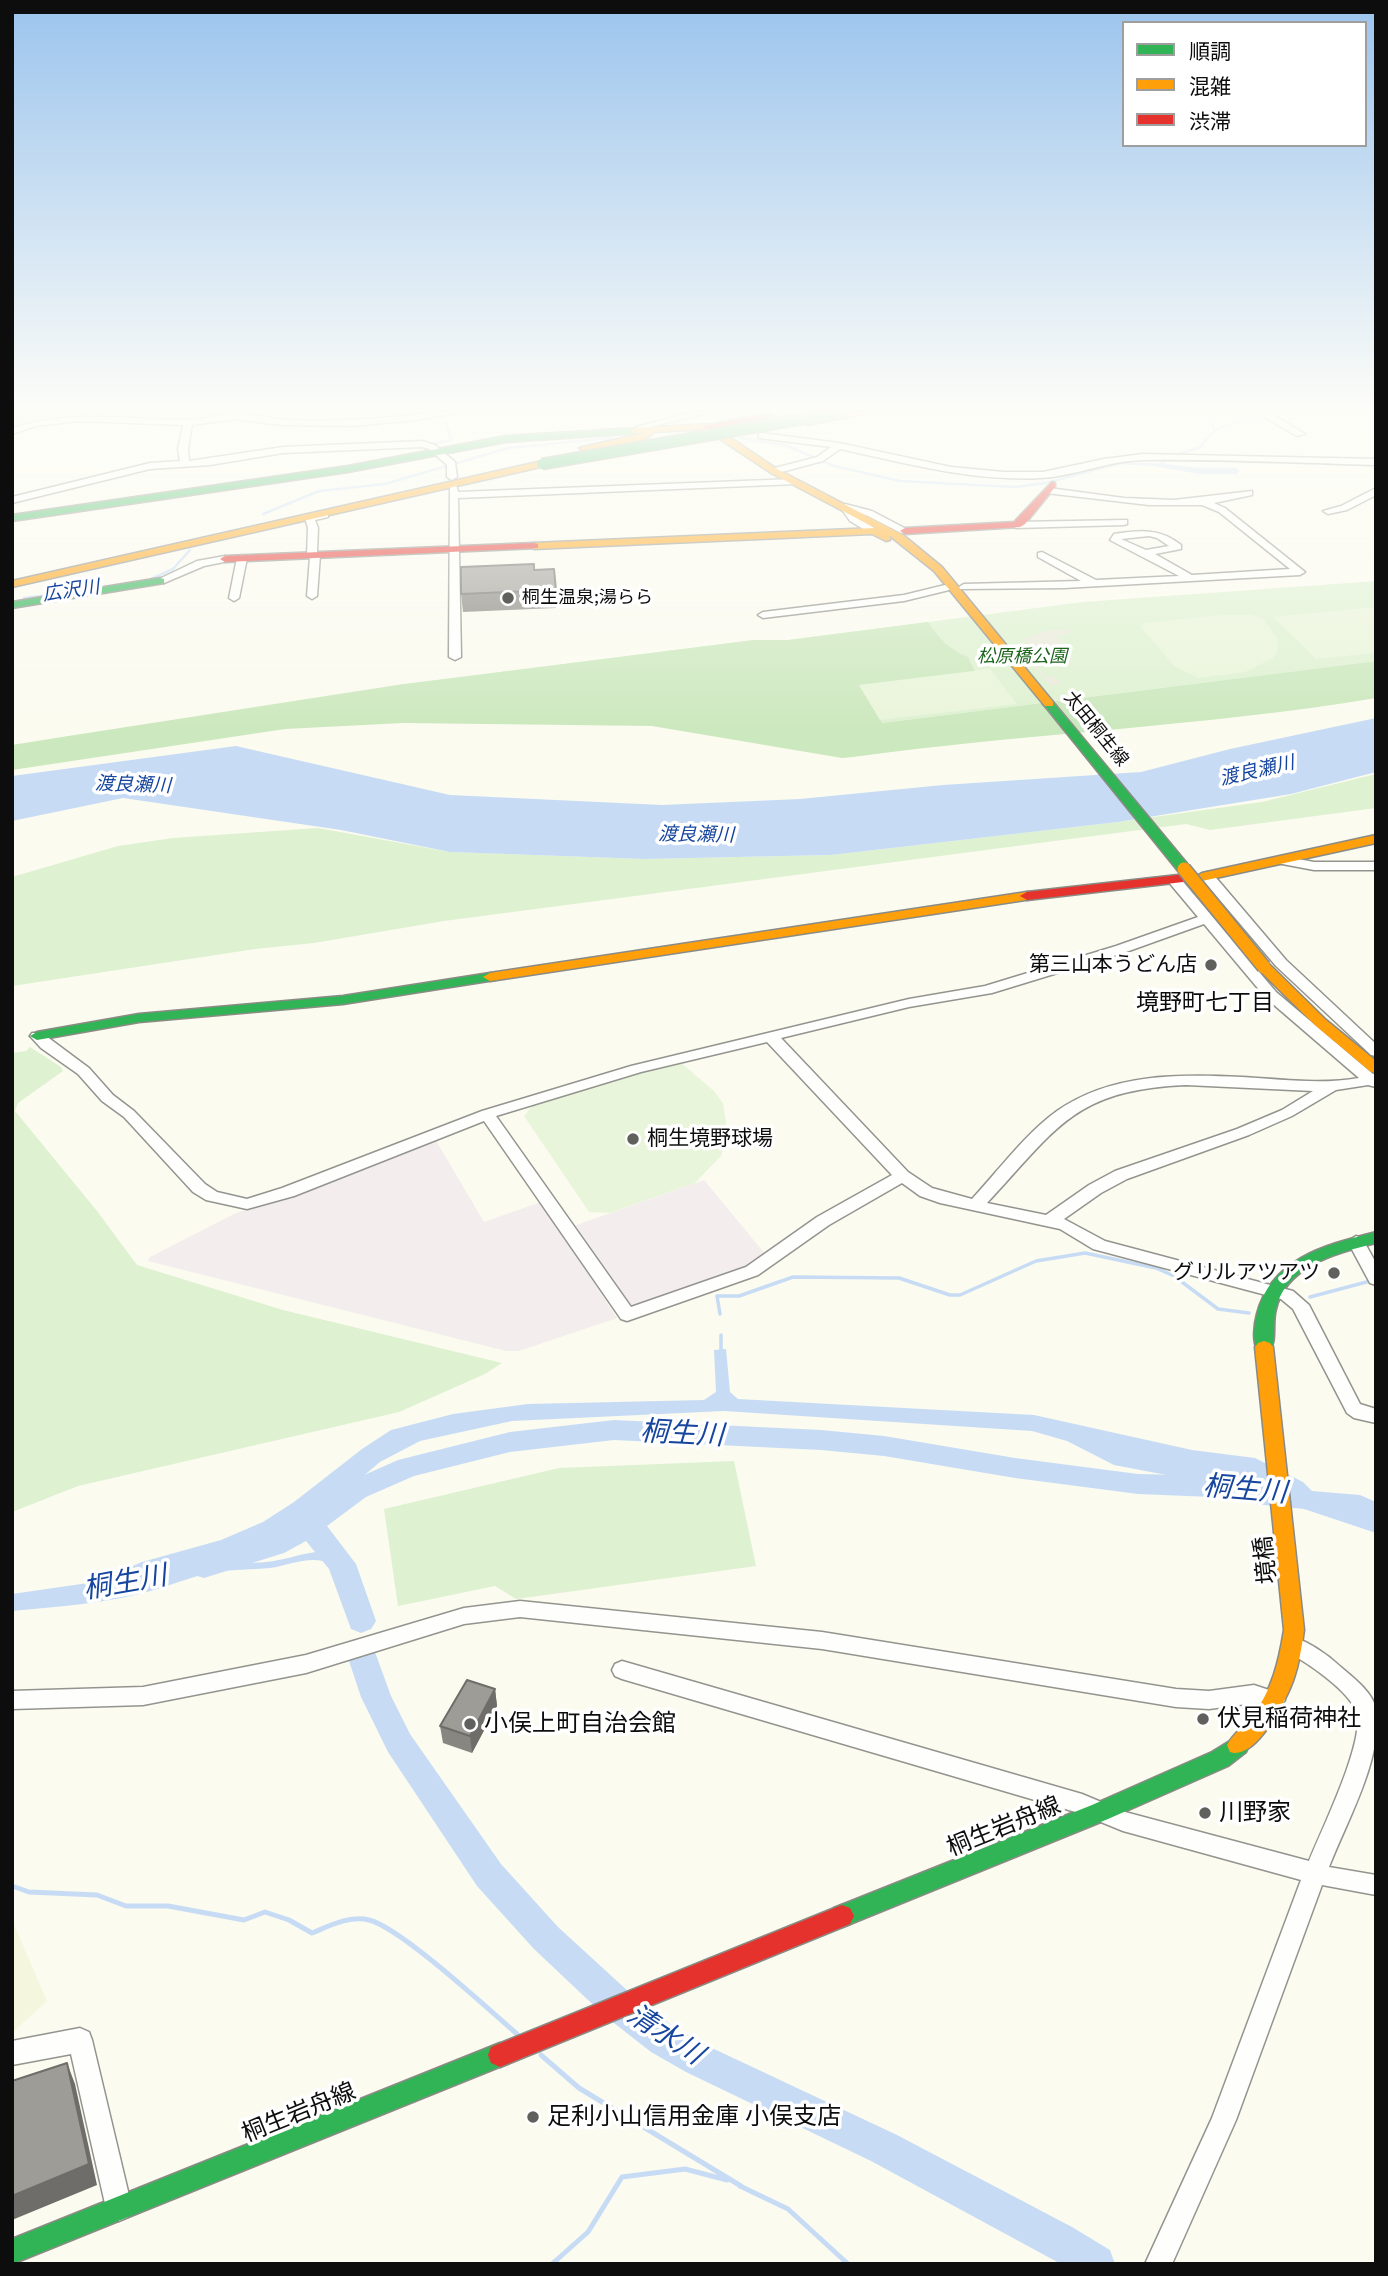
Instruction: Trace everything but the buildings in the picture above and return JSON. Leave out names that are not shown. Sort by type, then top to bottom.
[{"type":"main road","points":[[141,550],[260,518]]},
{"type":"main road","points":[[12,577],[285,518]]},
{"type":"main road","points":[[12,584],[298,518]]},
{"type":"main road","name":"太田桐生線","points":[[865,518],[899,537],[944,575],[1172,854],[1179,876],[1374,1078]]},
{"type":"main road","points":[[905,531],[1016,525],[1025,518]]},
{"type":"main road","points":[[187,544],[310,519]]},
{"type":"main road","points":[[234,558],[874,531],[913,558],[943,589]]},
{"type":"main road","points":[[905,531],[937,554],[967,587]]},
{"type":"main road","points":[[13,603],[142,586],[160,581]]},
{"type":"main road","points":[[1204,876],[1376,839]]},
{"type":"main road","points":[[37,1036],[139,1018],[343,1000],[986,901],[1179,876]]},
{"type":"main road","points":[[1271,1290],[1304,1259],[1376,1237]]},
{"type":"main road","name":"境橋","points":[[1271,1290],[1263,1307],[1262,1326],[1293,1606]]},
{"type":"main road","name":"桐生岩舟線","points":[[12,2252],[1100,1812],[1220,1759],[1237,1748],[1262,1725],[1288,1671],[1293,1645],[1293,1606]]},
{"type":"street","points":[[454,518],[456,550],[455,657]]},
{"type":"street","points":[[852,518],[874,531]]},
{"type":"street","points":[[881,518],[905,531]]},
{"type":"street","points":[[967,587],[1300,572],[1232,518]]},
{"type":"street","points":[[310,519],[314,555],[312,596]]},
{"type":"street","points":[[1016,525],[1124,522]]},
{"type":"street","points":[[1146,553],[1177,547],[1158,533],[1118,536],[1115,540],[1146,553],[1188,578]]},
{"type":"street","points":[[1042,555],[1093,583]]},
{"type":"street","points":[[160,581],[201,563],[234,558],[234,598]]},
{"type":"street","points":[[763,615],[904,597],[943,589]]},
{"type":"street","points":[[1282,860],[1314,866],[1376,866]]},
{"type":"street","points":[[1179,876],[1205,919],[1271,995],[1351,1066],[1374,1078]]},
{"type":"street","points":[[1204,876],[1281,963],[1376,1052]]},
{"type":"street","points":[[37,1036],[45,1046],[78,1066],[116,1109],[129,1114],[199,1188],[230,1202],[247,1204],[288,1192],[487,1114],[673,1059],[909,1003],[987,990],[1121,949],[1205,919]]},
{"type":"street","points":[[770,1036],[902,1176],[926,1192],[1065,1225],[1100,1245],[1287,1296],[1300,1305],[1353,1409],[1376,1416]]},
{"type":"street","points":[[976,1205],[1060,1117],[1081,1102],[1128,1087],[1161,1081],[1332,1086],[1374,1078]]},
{"type":"street","points":[[1050,1221],[1121,1174],[1287,1114],[1332,1086]]},
{"type":"street","points":[[487,1114],[627,1315],[752,1271],[823,1221],[902,1176]]},
{"type":"street","points":[[1356,1242],[1376,1279]]},
{"type":"street","points":[[12,1700],[143,1696],[307,1669],[464,1616],[488,1611],[538,1610],[586,1618],[731,1627],[950,1658],[1176,1698],[1209,1700],[1254,1694],[1274,1700]]},
{"type":"street","points":[[1158,2264],[1178,2225],[1241,2073],[1362,1752],[1368,1717],[1359,1699],[1314,1656],[1293,1645]]},
{"type":"street","points":[[622,1670],[1083,1804],[1123,1821],[1315,1873],[1376,1885]]},
{"type":"street","points":[[12,2053],[80,2040],[120,2208]]},
{"type":"shaded area","points":[[1069,629],[1069,633],[1056,637],[1068,646],[1068,651],[1038,667],[1045,676],[1055,677],[1062,684],[1050,685],[1028,659],[1031,658],[1027,653],[1021,650],[1027,641],[1023,640],[1046,631]]},
{"type":"shaded area","points":[[435,1139],[484,1222],[541,1202],[617,1318],[519,1351],[506,1351],[148,1261],[150,1257],[234,1214]]},
{"type":"shaded area","points":[[704,1180],[766,1255],[743,1269],[633,1308],[627,1307],[571,1227]]},
{"type":"green space","name":"松原橋公園","points":[[1376,581],[1376,661],[874,724],[397,685],[754,640],[788,640],[1083,602]]},
{"type":"green space","points":[[1376,607],[1376,653],[1316,659],[1273,617]]},
{"type":"green space","points":[[1252,615],[1263,619],[1278,639],[1277,653],[1273,658],[1245,672],[1199,678],[1174,666],[1141,627],[1144,623]]},
{"type":"green space","points":[[928,622],[945,643],[968,657],[975,671],[859,685],[882,723],[1376,661],[1376,698],[1245,716],[842,758],[652,726],[403,723],[285,729],[12,770],[12,745],[397,685],[754,640],[788,640]]},
{"type":"green space","points":[[990,669],[1017,704],[880,720],[859,685]]},
{"type":"green space","points":[[1376,774],[1376,808],[1210,830],[1186,824],[1070,839],[444,921],[314,943],[255,949],[12,986],[12,877],[118,846],[173,838],[318,828],[450,852],[645,859],[831,855],[1118,822],[1262,802]]},
{"type":"green space","points":[[30,1047],[63,1071],[18,1103],[15,1111],[97,1211],[137,1265],[283,1310],[502,1363],[485,1374],[399,1412],[78,1486],[12,1512],[12,1053],[26,1051]]},
{"type":"green space","name":"桐生境野球場","points":[[679,1061],[714,1091],[723,1103],[728,1135],[721,1156],[695,1183],[610,1213],[589,1212],[524,1116],[534,1104]]},
{"type":"green space","points":[[734,1461],[756,1566],[516,1599],[495,1586],[398,1606],[384,1509],[559,1468]]},
{"type":"green space","points":[[12,1920],[47,2001],[12,2033]]},
{"type":"water","name":"渡良瀬川","points":[[1376,718],[1376,772],[1291,794],[1118,822],[831,855],[645,859],[450,852],[341,830],[123,798],[12,821],[12,776],[236,746],[450,795],[662,805],[800,799],[943,785],[1141,772],[1230,749]]},
{"type":"water","points":[[726,1349],[730,1392],[738,1399],[1034,1415],[1192,1450],[1255,1458],[1303,1482],[1312,1491],[1360,1495],[1376,1502],[1376,1533],[1304,1509],[1255,1504],[1248,1499],[1245,1490],[1114,1465],[1067,1441],[1032,1431],[724,1411],[512,1421],[420,1441],[380,1462],[323,1510],[281,1534],[226,1557],[250,1563],[315,1552],[333,1553],[349,1561],[362,1583],[372,1620],[351,1623],[342,1575],[332,1564],[317,1560],[206,1574],[108,1600],[12,1611],[12,1594],[95,1582],[142,1562],[221,1540],[263,1522],[391,1430],[453,1414],[528,1404],[704,1400],[716,1392],[714,1350]]},
{"type":"waterway","name":"広沢川","points":[[151,579],[173,569],[190,550]]},
{"type":"waterway","name":"広沢川","points":[[24,598],[57,594]]},
{"type":"waterway","points":[[720,1314],[717,1296],[739,1296],[793,1277],[899,1278],[950,1295],[960,1295],[1036,1261],[1085,1253],[1156,1268],[1174,1276],[1218,1309],[1249,1313]]},
{"type":"waterway","points":[[1310,1297],[1374,1280]]},
{"type":"waterway","points":[[721,1335],[721,1354]]},
{"type":"waterway","name":"桐生川","points":[[204,1567],[291,1537],[356,1490],[408,1467],[510,1442],[614,1430],[821,1440],[884,1446],[1015,1468],[1138,1484],[1261,1488]]},
{"type":"waterway","name":"清水川","points":[[309,1524],[342,1564],[361,1621]]},
{"type":"waterway","name":"清水川","points":[[364,1661],[376,1697],[399,1743],[489,1875],[546,1938],[617,2004],[663,2040],[699,2060],[884,2148],[1059,2240],[1096,2264]]},
{"type":"waterway","points":[[12,1886],[29,1892],[97,1895],[126,1906],[168,1906],[244,1920],[265,1912],[289,1920],[312,1933],[347,1920],[369,1920],[383,1926],[422,1953],[517,2034]]},
{"type":"waterway","points":[[541,2055],[579,2088],[741,2186]]},
{"type":"waterway","points":[[552,2264],[588,2232],[622,2177],[685,2169],[727,2180]]},
{"type":"waterway","points":[[740,2186],[788,2209],[848,2264]]},
{"type":"traffic: fast","points":[[12,605],[160,581]]},
{"type":"traffic: fast","points":[[1049,704],[1184,869]]},
{"type":"traffic: fast","points":[[37,1036],[139,1018],[343,1000],[490,977]]},
{"type":"traffic: fast","points":[[1264,1347],[1264,1321],[1269,1300],[1279,1283],[1293,1269],[1331,1250],[1376,1237]]},
{"type":"traffic: fast","points":[[842,1916],[1100,1812],[1220,1759],[1238,1745]]},
{"type":"traffic: fast","points":[[12,2252],[500,2055]]},
{"type":"traffic: slow","points":[[12,584],[303,518]]},
{"type":"traffic: slow","points":[[863,518],[899,537],[938,569],[1049,704]]},
{"type":"traffic: slow","points":[[534,546],[874,531],[886,538]]},
{"type":"traffic: slow","points":[[1202,877],[1376,839]]},
{"type":"traffic: slow","points":[[1184,869],[1264,967]]},
{"type":"traffic: slow","points":[[490,977],[1027,896]]},
{"type":"traffic: slow","points":[[1264,967],[1321,1023],[1376,1069]]},
{"type":"traffic: slow","points":[[1238,1745],[1261,1720],[1277,1693],[1288,1663],[1294,1630],[1264,1347]]},
{"type":"traffic: jam","points":[[905,531],[1016,525],[1025,518]]},
{"type":"traffic: jam","points":[[225,559],[534,546]]},
{"type":"traffic: jam","points":[[1027,896],[1178,879]]},
{"type":"traffic: jam","points":[[500,2055],[842,1916]]},
{"type":"place","name":"桐生温泉;湯らら","points":[[508,598]]},
{"type":"place","name":"第三山本うどん店","points":[[1211,965]]},
{"type":"place","name":"桐生境野球場","points":[[633,1139]]},
{"type":"place","name":"グリルアツアツ","points":[[1334,1273]]},
{"type":"place","name":"伏見稲荷神社","points":[[1203,1719]]},
{"type":"place","name":"小俣上町自治会館","points":[[470,1724]]},
{"type":"place","name":"川野家","points":[[1205,1813]]},
{"type":"place","name":"足利小山信用金庫 小俣支店","points":[[533,2117]]},
{"type":"district","name":"境野町七丁目","points":[[1205,1003]]}]
